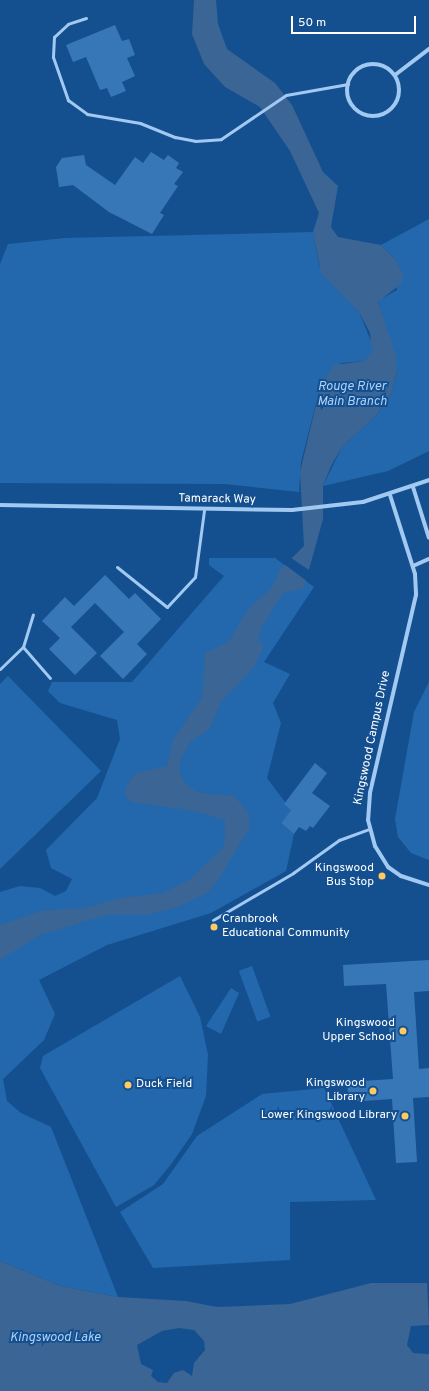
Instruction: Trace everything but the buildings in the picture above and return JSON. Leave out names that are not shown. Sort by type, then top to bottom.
[{"type":"street","points":[[395,75],[429,49]]},
{"type":"street","points":[[366,65],[382,65],[395,75],[398,99],[380,116],[357,111],[348,98],[348,84],[352,74],[366,65]]},
{"type":"street","name":"Tamarack Way","points":[[0,505],[274,511],[344,505],[390,495],[429,480]]},
{"type":"street","points":[[413,487],[429,538]]},
{"type":"street","name":"Kingswood Campus Drive","points":[[390,495],[413,566],[416,601],[370,793],[370,829],[388,867],[401,876],[429,885]]},
{"type":"street","points":[[413,566],[429,559]]},
{"type":"lane","points":[[86,18],[60,30],[53,42],[56,68],[74,107],[87,114],[140,123],[188,140],[228,136],[286,95],[348,84]]},
{"type":"lane","points":[[116,567],[166,607],[195,577],[204,510]]},
{"type":"lane","points":[[0,669],[23,647],[33,615]]},
{"type":"lane","points":[[23,647],[50,678]]},
{"type":"lane","points":[[213,920],[293,873],[339,840],[370,829]]},
{"type":"shaded area","points":[[429,219],[429,451],[388,471],[323,486],[342,447],[376,416],[391,394],[397,372],[378,301],[397,290],[395,259],[381,245]]},
{"type":"shaded area","points":[[313,232],[319,265],[359,312],[373,346],[371,356],[364,361],[341,363],[321,384],[301,462],[299,492],[225,484],[0,483],[0,264],[8,244],[65,238]]},
{"type":"shaded area","points":[[209,558],[275,558],[314,587],[264,662],[290,674],[273,703],[281,723],[267,778],[291,810],[281,823],[294,834],[286,871],[211,913],[107,945],[39,980],[55,1014],[44,1040],[3,1079],[7,1101],[21,1113],[51,1127],[118,1297],[61,1286],[0,1261],[0,892],[20,886],[40,888],[55,896],[66,891],[72,879],[51,868],[46,850],[97,798],[120,739],[117,720],[60,703],[48,691],[52,682],[132,682],[224,576],[209,565]]},
{"type":"shaded area","points":[[8,676],[101,771],[0,869],[0,684]]},
{"type":"shaded area","points":[[429,682],[429,860],[411,853],[398,837],[395,819],[414,712]]},
{"type":"shaded area","points":[[252,966],[270,1017],[257,1022],[239,971]]},
{"type":"shaded area","name":"Duck Field","points":[[180,976],[200,1017],[208,1055],[206,1096],[192,1134],[172,1163],[154,1185],[116,1207],[40,1068],[43,1056]]},
{"type":"shaded area","points":[[231,988],[239,993],[221,1034],[206,1026]]},
{"type":"shaded area","points":[[324,1088],[376,1200],[290,1202],[290,1260],[153,1268],[120,1212],[163,1184],[197,1136],[262,1094]]},
{"type":"water","name":"Rouge River Main Branch","points":[[194,0],[216,0],[218,24],[227,49],[275,83],[292,105],[323,172],[338,186],[331,227],[338,237],[381,245],[395,259],[402,272],[402,283],[378,302],[396,355],[397,372],[391,394],[376,416],[342,447],[331,466],[323,486],[323,519],[304,588],[283,593],[262,627],[258,640],[264,645],[255,666],[221,702],[209,730],[190,742],[180,760],[180,774],[186,785],[200,793],[234,796],[249,813],[250,827],[217,882],[207,893],[180,906],[151,914],[106,915],[40,935],[0,960],[0,925],[41,911],[85,908],[120,898],[163,893],[189,880],[224,847],[225,820],[194,811],[132,802],[126,797],[125,788],[136,773],[167,766],[173,740],[202,697],[205,653],[229,641],[248,609],[272,588],[279,571],[304,546],[300,472],[321,384],[334,365],[364,361],[372,352],[370,333],[359,312],[321,273],[313,232],[319,213],[290,151],[260,107],[225,87],[204,64],[192,34]]},
{"type":"water","name":"Kingswood Lake","points":[[0,1261],[61,1286],[118,1297],[186,1301],[217,1307],[290,1304],[371,1283],[427,1283],[429,1325],[411,1326],[407,1345],[413,1353],[429,1354],[429,1391],[0,1391]],"holes":[[[179,1328],[194,1330],[204,1341],[205,1350],[194,1363],[192,1376],[183,1370],[174,1373],[167,1383],[158,1382],[151,1376],[153,1370],[141,1364],[137,1345],[162,1331]]]},
{"type":"pier","points":[[291,558],[312,572],[308,582],[284,564]]},
{"type":"place","name":"Kingswood Bus Stop","points":[[382,876]]},
{"type":"place","name":"Cranbrook Educational Community","points":[[214,927]]},
{"type":"place","name":"Kingswood Upper School","points":[[403,1031]]},
{"type":"place","name":"Duck Field","points":[[128,1085]]},
{"type":"place","name":"Kingswood Library","points":[[373,1091]]},
{"type":"place","name":"Lower Kingswood Library","points":[[405,1116]]}]
